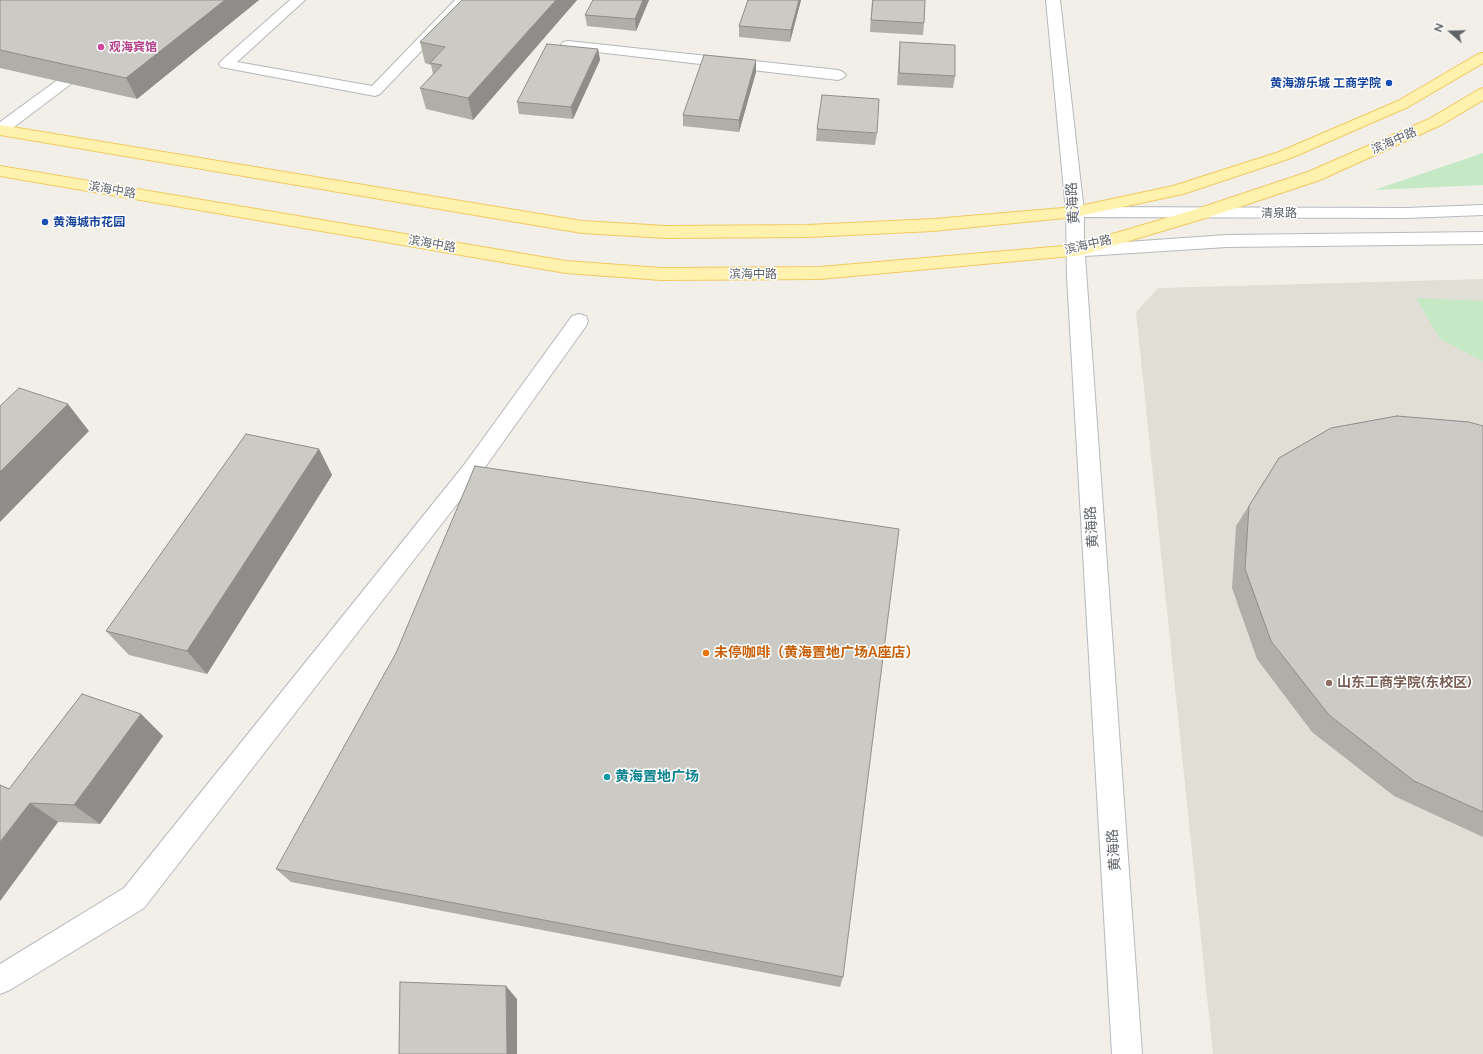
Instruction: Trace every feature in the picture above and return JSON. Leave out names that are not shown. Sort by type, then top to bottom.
[{"type":"main road","points":[[298,0],[226,64],[375,91],[463,0]]},
{"type":"main road","name":"黄海路","points":[[1053,0],[1075,212],[1076,285],[1127,1054]]},
{"type":"main road","points":[[568,45],[838,75]]},
{"type":"main road","points":[[0,130],[582,227],[666,232],[808,230],[933,225],[1075,212],[1177,190],[1285,155],[1403,104],[1483,57]]},
{"type":"main road","points":[[0,130],[97,60]]},
{"type":"main road","name":"滨海中路","points":[[0,171],[566,267],[661,274],[820,273],[1076,251],[1204,213],[1314,176],[1435,122],[1483,93]]},
{"type":"main road","name":"清泉路","points":[[1075,212],[1406,213],[1483,210]]},
{"type":"main road","name":"清泉路","points":[[1076,251],[1227,241],[1483,238]]},
{"type":"main road","points":[[0,980],[134,898],[471,471],[579,321]]},
{"type":"shaded area","name":"山东工商学院(东校区)","points":[[1483,279],[1483,1054],[1213,1054],[1136,312],[1158,288]]},
{"type":"green space","points":[[1483,153],[1483,185],[1374,190]]},
{"type":"green space","points":[[1416,298],[1483,301],[1483,361],[1440,339]]},
{"type":"building","name":"观海宾馆","points":[[0,0],[225,0],[126,78],[0,50]]},
{"type":"building","points":[[462,0],[556,0],[468,98],[420,88],[442,65],[430,63],[445,47],[420,42]]},
{"type":"building","points":[[593,0],[643,0],[635,19],[585,15]]},
{"type":"building","points":[[748,0],[799,0],[791,30],[739,26]]},
{"type":"building","points":[[873,0],[925,0],[924,23],[871,20]]},
{"type":"building","points":[[900,42],[955,45],[955,76],[899,73]]},
{"type":"building","points":[[547,44],[598,49],[571,107],[517,102]]},
{"type":"building","points":[[704,55],[756,60],[739,120],[683,115]]},
{"type":"building","points":[[822,95],[879,99],[877,133],[817,129]]},
{"type":"building","points":[[19,388],[68,404],[0,472],[0,406]]},
{"type":"building","points":[[1397,416],[1469,422],[1483,426],[1483,812],[1414,781],[1329,715],[1271,641],[1245,569],[1249,506],[1279,458],[1331,428]]},
{"type":"building","points":[[246,434],[319,449],[187,651],[106,631]]},
{"type":"building","name":"黄海置地广场","points":[[475,466],[899,529],[843,977],[276,869],[396,653]]},
{"type":"building","points":[[82,694],[141,714],[74,805],[30,803],[0,842],[0,785],[9,789]]},
{"type":"building","points":[[400,982],[506,986],[507,1054],[399,1054]]},
{"type":"place","name":"观海宾馆","points":[[101,47]]},
{"type":"place","name":"黄海游乐城 工商学院","points":[[1389,83]]},
{"type":"place","name":"黄海城市花园","points":[[45,222]]},
{"type":"place","name":"未停咖啡（黄海置地广场A座店）","points":[[706,653]]},
{"type":"place","name":"山东工商学院(东校区)","points":[[1329,683]]},
{"type":"place","name":"黄海置地广场","points":[[607,777]]}]
